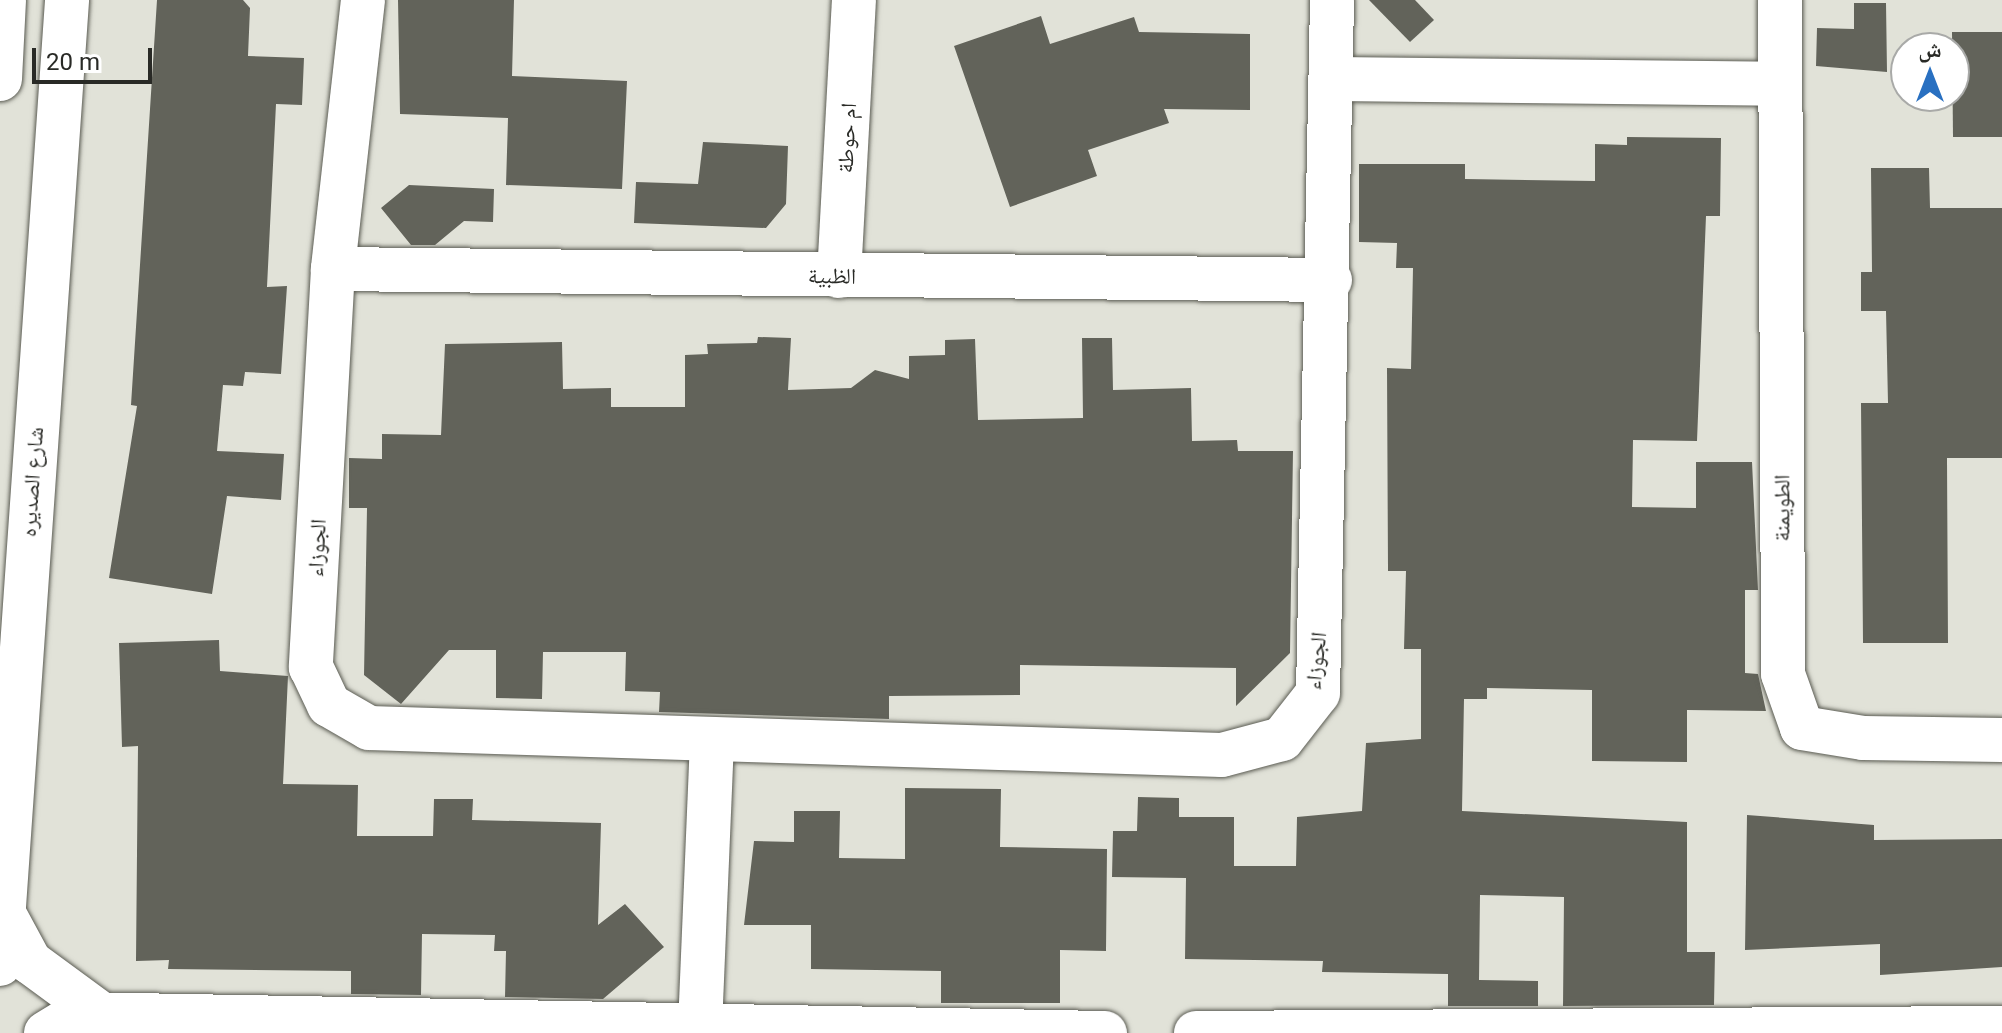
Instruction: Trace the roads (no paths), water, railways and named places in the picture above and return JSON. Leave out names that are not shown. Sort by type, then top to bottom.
[{"type":"street","points":[[0,79],[4,0]]},
{"type":"street","name":"شارع الصديره","points":[[0,964],[67,0]]},
{"type":"street","name":"الجوزاء","points":[[363,0],[333,269],[311,667],[329,705],[369,728],[1222,755],[1282,739],[1318,693],[1330,280],[1332,0]]},
{"type":"street","name":"ام حوطة","points":[[839,276],[854,0]]},
{"type":"street","name":"الطويمنة","points":[[1780,0],[1783,674],[1802,728],[1863,738],[2002,740]]},
{"type":"street","points":[[1333,79],[1779,84]]},
{"type":"street","name":"الظبية","points":[[333,269],[1330,280]]},
{"type":"street","points":[[700,1027],[712,740]]},
{"type":"street","points":[[3,912],[30,962],[105,1017]]},
{"type":"street","points":[[46,1033],[78,1014],[105,1017],[1105,1033]]},
{"type":"street","points":[[1196,1033],[2002,1028]]}]
